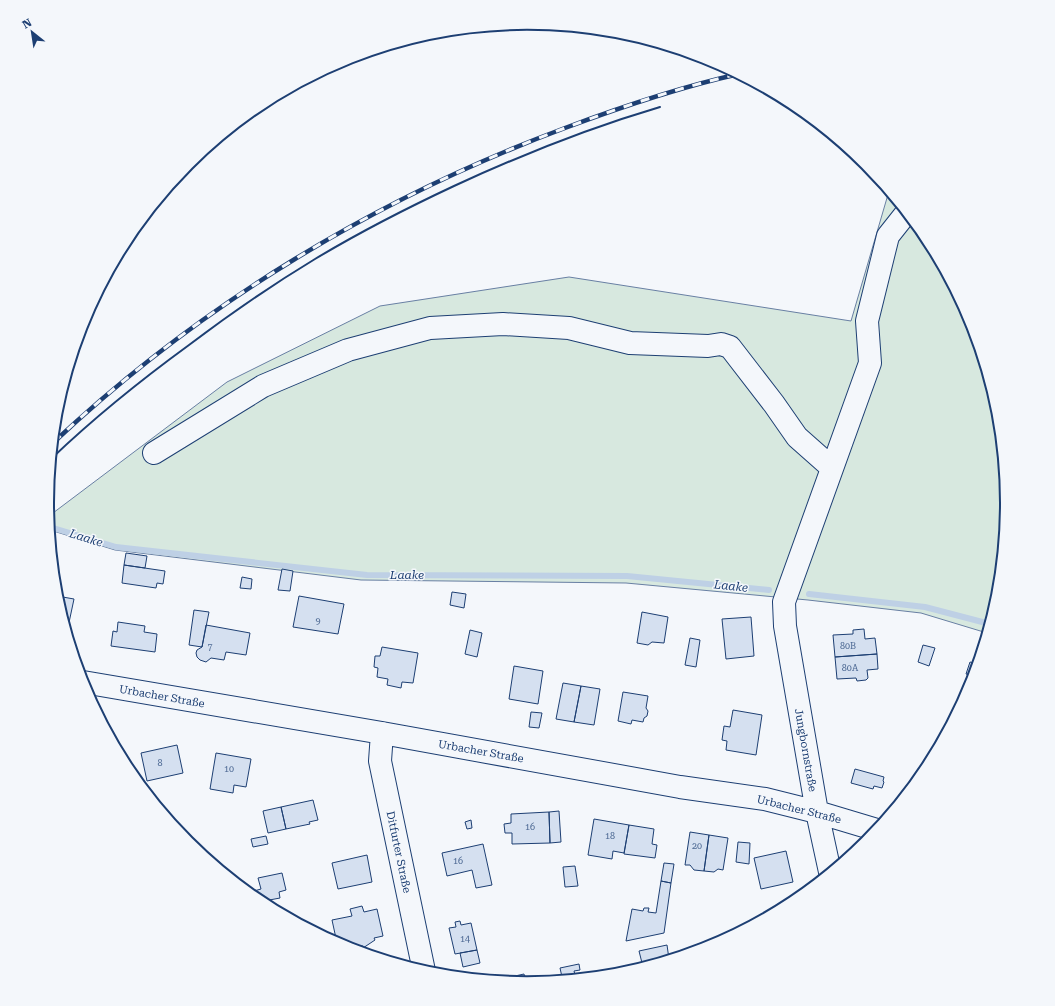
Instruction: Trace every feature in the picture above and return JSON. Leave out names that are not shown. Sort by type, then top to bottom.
[{"type":"street","name":"Jungbornstraße","points":[[829,867],[817,812],[785,626],[784,602],[870,363],[867,321],[888,236],[904,216]]},
{"type":"street","points":[[154,453],[263,386],[348,350],[430,328],[503,324],[569,328],[630,343],[708,346],[721,344],[730,348],[774,404],[797,437],[832,468]]},
{"type":"street","name":"Urbacher Straße","points":[[91,683],[680,786],[765,799],[817,812],[871,828]]},
{"type":"street","name":"Ditfurter Straße","points":[[382,733],[380,761],[423,964]]},
{"type":"shaded area","points":[[887,196],[921,240],[952,294],[975,351],[991,411],[999,472],[999,534],[991,595],[982,632],[921,613],[808,600],[626,583],[361,580],[115,550],[56,532],[55,512],[227,382],[380,306],[569,277],[851,321]]},
{"type":"building","points":[[126,553],[147,556],[145,568],[124,565]]},
{"type":"building","points":[[124,565],[165,571],[163,584],[157,583],[156,588],[122,583]]},
{"type":"building","points":[[282,569],[293,571],[290,591],[278,590]]},
{"type":"building","points":[[242,577],[252,579],[251,589],[240,588]]},
{"type":"building","points":[[452,592],[466,594],[464,608],[450,605]]},
{"type":"building","points":[[299,596],[344,604],[338,634],[293,627]]},
{"type":"building","points":[[65,597],[74,599],[70,619]]},
{"type":"building","points":[[194,610],[209,612],[202,647],[189,645]]},
{"type":"building","points":[[642,612],[668,617],[664,643],[652,642],[648,645],[637,643]]},
{"type":"building","points":[[751,617],[754,656],[726,659],[722,619]]},
{"type":"building","points":[[118,622],[145,626],[144,632],[157,634],[155,652],[111,646],[113,631],[117,632]]},
{"type":"building","points":[[206,625],[250,633],[246,655],[226,652],[224,660],[211,658],[206,662],[200,660],[196,653],[197,650],[202,647]]},
{"type":"building","points":[[864,629],[865,639],[875,638],[877,654],[835,657],[833,635],[853,634],[853,630]]},
{"type":"building","points":[[470,630],[482,633],[477,657],[465,654]]},
{"type":"building","points":[[690,638],[700,640],[696,667],[685,665]]},
{"type":"building","points":[[923,645],[935,648],[929,666],[918,662]]},
{"type":"building","points":[[382,647],[418,653],[413,683],[402,682],[401,688],[387,685],[388,679],[377,677],[378,668],[374,667],[375,656],[380,656]]},
{"type":"building","points":[[877,654],[878,669],[867,670],[868,678],[866,680],[857,681],[856,678],[837,679],[835,657]]},
{"type":"building","points":[[970,662],[972,663],[968,674],[966,674]]},
{"type":"building","points":[[514,666],[543,671],[538,704],[509,699]]},
{"type":"building","points":[[563,683],[581,686],[574,722],[556,719]]},
{"type":"building","points":[[581,686],[600,689],[594,725],[574,722]]},
{"type":"building","points":[[623,692],[648,696],[646,708],[648,711],[643,722],[632,720],[631,724],[618,721]]},
{"type":"building","points":[[733,710],[762,715],[756,755],[726,750],[727,741],[722,740],[724,726],[730,727]]},
{"type":"building","points":[[531,712],[542,713],[539,728],[529,727]]},
{"type":"building","points":[[177,745],[183,773],[147,781],[141,753]]},
{"type":"building","points":[[216,753],[251,759],[246,787],[234,785],[233,793],[210,789]]},
{"type":"building","points":[[855,769],[884,777],[882,788],[874,786],[873,789],[851,783]]},
{"type":"building","points":[[313,800],[318,820],[309,822],[310,824],[286,829],[281,807]]},
{"type":"building","points":[[281,807],[286,829],[268,833],[263,811]]},
{"type":"building","points":[[559,811],[561,842],[550,843],[549,812]]},
{"type":"building","points":[[549,812],[550,843],[512,844],[512,833],[505,833],[504,824],[511,823],[511,814]]},
{"type":"building","points":[[594,819],[629,825],[624,853],[613,851],[612,859],[588,855]]},
{"type":"building","points":[[471,820],[472,828],[467,829],[465,822]]},
{"type":"building","points":[[629,825],[654,829],[652,844],[657,845],[655,858],[624,854]]},
{"type":"building","points":[[690,832],[709,835],[704,871],[694,870],[690,865],[685,865]]},
{"type":"building","points":[[709,835],[728,838],[723,870],[718,869],[714,872],[704,871]]},
{"type":"building","points":[[266,836],[268,844],[253,847],[251,839]]},
{"type":"building","points":[[738,842],[750,843],[749,864],[736,862]]},
{"type":"building","points":[[483,844],[492,885],[476,888],[472,870],[447,876],[442,853]]},
{"type":"building","points":[[786,851],[793,882],[761,889],[754,858]]},
{"type":"building","points":[[367,855],[372,882],[338,889],[332,863]]},
{"type":"building","points":[[664,863],[674,864],[671,883],[661,881]]},
{"type":"building","points":[[575,866],[578,886],[565,887],[563,867]]},
{"type":"building","points":[[282,873],[286,890],[279,892],[280,898],[271,900],[257,890],[261,889],[258,878]]},
{"type":"building","points":[[661,881],[671,883],[664,933],[626,941],[632,909],[643,911],[644,908],[649,908],[648,912],[656,913]]},
{"type":"building","points":[[362,906],[364,912],[377,909],[383,936],[374,938],[375,940],[364,947],[335,935],[332,920],[352,916],[350,909]]},
{"type":"building","points":[[460,921],[461,925],[471,923],[477,950],[455,954],[449,928],[456,927],[455,922]]},
{"type":"building","points":[[667,945],[668,954],[642,962],[639,951]]},
{"type":"building","points":[[477,950],[480,963],[463,967],[460,953]]},
{"type":"building","points":[[579,964],[580,970],[574,971],[575,973],[561,975],[560,968]]},
{"type":"waterway","name":"Laake","points":[[56,529],[116,547],[367,575],[627,576],[769,590]]},
{"type":"waterway","name":"Laake","points":[[809,594],[925,607],[985,623]]},
{"type":"railway","points":[[60,437],[110,392],[169,345],[231,300],[294,260],[359,222],[427,187],[495,156],[565,128],[651,98],[731,76]]},
{"type":"wall","points":[[58,452],[102,413],[171,358],[251,300],[332,249],[419,203],[504,164],[581,133],[660,107]]}]
